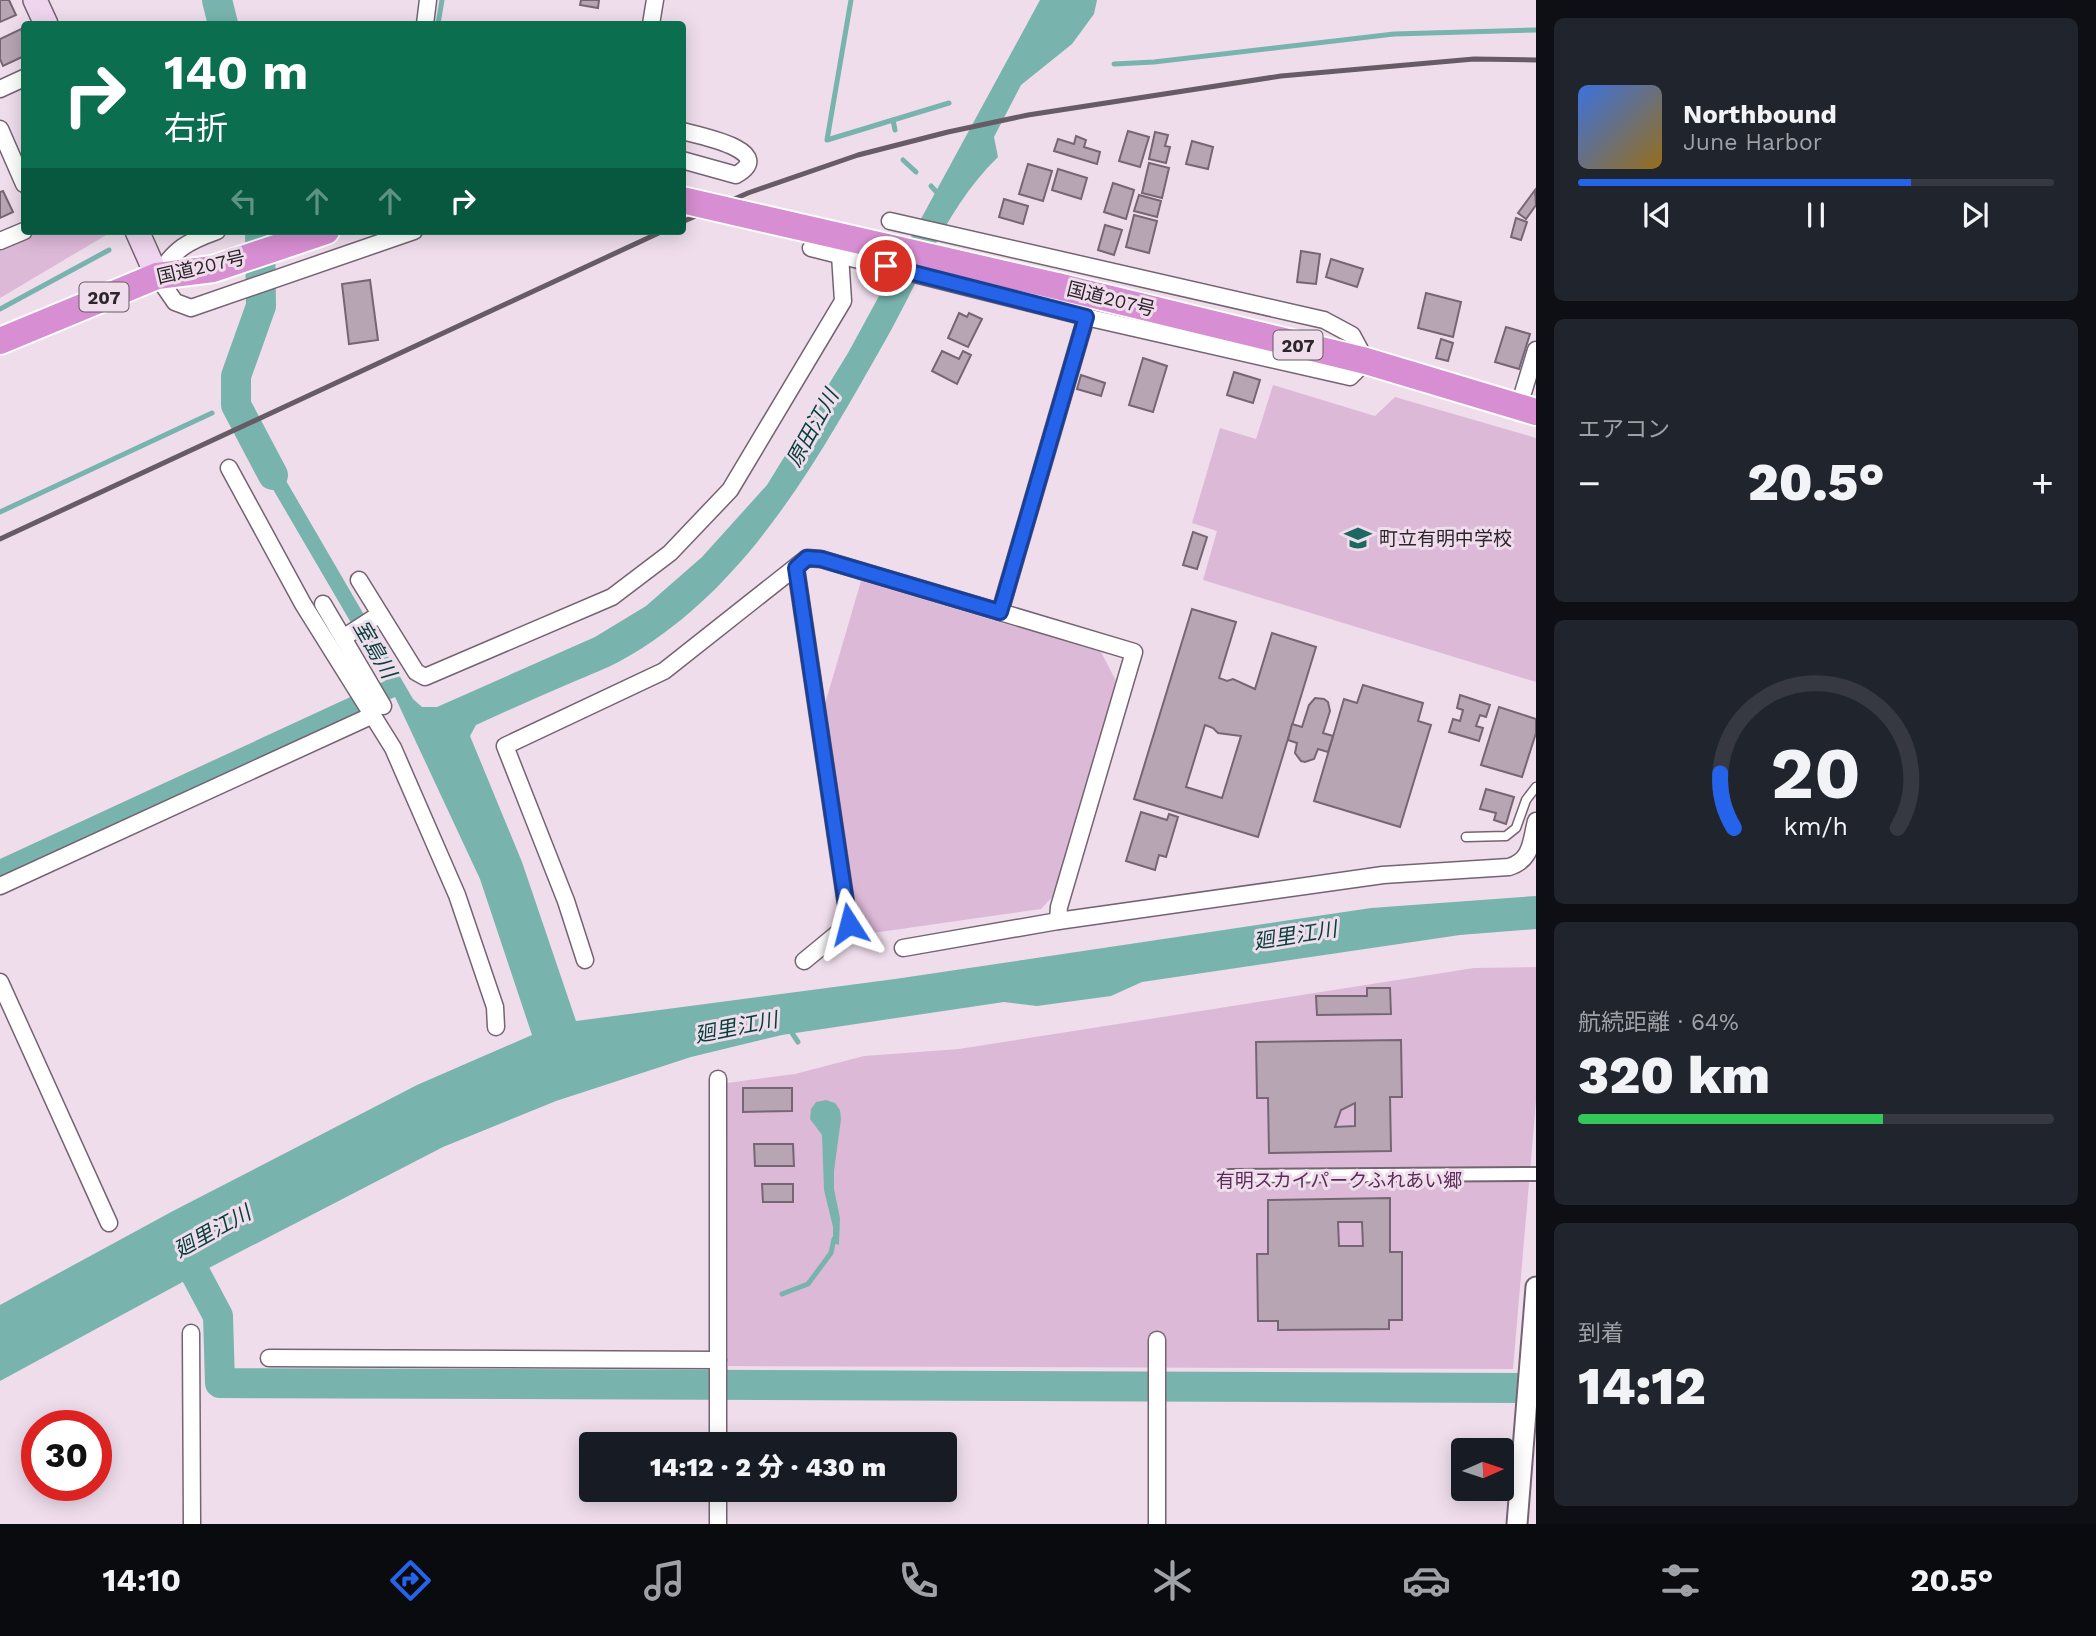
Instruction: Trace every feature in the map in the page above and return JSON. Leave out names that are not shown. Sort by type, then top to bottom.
[{"type":"highway","name":"国道207号","points":[[686,201],[1057,286],[1366,361],[1527,409]]},
{"type":"highway","name":"国道207号","points":[[0,341],[157,276],[212,268],[314,235]]},
{"type":"main road","points":[[35,0],[45,21]]},
{"type":"main road","points":[[139,235],[157,276]]},
{"type":"street","points":[[425,21],[428,0]]},
{"type":"street","points":[[652,21],[655,0]]},
{"type":"street","points":[[0,89],[21,79]]},
{"type":"street","points":[[0,129],[21,177]]},
{"type":"street","points":[[686,132],[738,147],[746,154],[747,163],[743,171],[736,175],[686,161]]},
{"type":"street","points":[[811,248],[1086,317],[1350,377],[1366,361],[1352,335],[1325,320],[890,221]]},
{"type":"street","points":[[0,242],[21,232]]},
{"type":"street","points":[[206,235],[172,253],[157,276],[175,302],[191,308],[402,235]]},
{"type":"street","points":[[359,580],[416,672],[425,677],[611,597],[670,553],[730,489],[843,301],[839,255]]},
{"type":"street","points":[[1000,612],[1086,317]]},
{"type":"street","points":[[1527,409],[1536,350]]},
{"type":"street","points":[[229,468],[303,604],[378,710],[457,895],[495,1007],[496,1027]]},
{"type":"street","points":[[585,960],[566,901],[505,746],[664,671],[807,558],[821,559],[1134,652],[1059,907],[1058,921]]},
{"type":"street","points":[[796,568],[849,924],[804,961]]},
{"type":"street","points":[[323,604],[343,638],[364,687]]},
{"type":"street","points":[[343,638],[380,614]]},
{"type":"street","points":[[0,886],[378,710]]},
{"type":"street","points":[[903,947],[1058,921],[1383,876],[1509,867],[1520,864],[1528,853],[1536,821]]},
{"type":"street","points":[[0,982],[109,1223]]},
{"type":"street","points":[[718,1079],[718,1432]]},
{"type":"street","points":[[1229,1177],[1536,1174]]},
{"type":"street","points":[[1517,1524],[1535,1300]]},
{"type":"street","points":[[191,1333],[192,1524]]},
{"type":"street","points":[[1157,1340],[1157,1524]]},
{"type":"street","points":[[269,1358],[718,1360]]},
{"type":"street","points":[[718,1502],[718,1524]]},
{"type":"lane","points":[[1466,837],[1506,836],[1516,828],[1526,800],[1536,787]]},
{"type":"green space","points":[[30,235],[106,235],[0,298],[0,249]]},
{"type":"green space","points":[[1273,385],[1375,416],[1395,397],[1536,438],[1536,682],[1203,580],[1217,531],[1192,523],[1220,428],[1256,439]]},
{"type":"green space","points":[[861,581],[1101,652],[1116,681],[1053,896],[1041,909],[859,935],[825,704]]},
{"type":"green space","name":"有明スカイパークふれあい郷","points":[[1536,967],[1536,1101],[1513,1369],[728,1366],[727,1083],[795,1074],[864,1056],[959,1049],[1474,968]]},
{"type":"water","points":[[1040,0],[1097,0],[1094,14],[1072,44],[1021,85],[994,137],[998,157],[963,198],[833,432],[774,520],[742,560],[706,598],[666,631],[616,663],[476,725],[470,736],[522,862],[576,1021],[895,979],[1371,908],[1536,896],[1536,929],[1460,935],[1142,982],[1111,996],[1037,1006],[1004,1002],[782,1035],[691,1057],[556,1101],[443,1147],[203,1271],[0,1381],[0,1305],[173,1211],[417,1085],[532,1035],[480,879],[395,697],[0,879],[0,859],[385,681],[246,443],[260,436],[413,699],[422,707],[437,707],[595,637],[646,606],[702,557],[767,485],[848,353]]},
{"type":"water","points":[[826,1100],[835,1103],[840,1110],[841,1119],[834,1171],[834,1189],[840,1218],[839,1245],[833,1243],[833,1227],[824,1190],[822,1135],[810,1119],[811,1109],[816,1102]]},
{"type":"building","points":[[0,0],[9,0],[16,15],[0,22]]},
{"type":"building","points":[[581,0],[599,0],[598,8],[580,5]]},
{"type":"building","points":[[21,29],[21,57],[3,66],[0,59],[0,39]]},
{"type":"building","points":[[1128,131],[1149,137],[1140,167],[1119,161]]},
{"type":"building","points":[[1155,132],[1168,135],[1165,146],[1170,147],[1166,163],[1149,159]]},
{"type":"building","points":[[1076,136],[1086,140],[1084,147],[1100,152],[1097,164],[1054,151],[1058,139],[1074,144]]},
{"type":"building","points":[[1192,141],[1213,147],[1208,169],[1186,164]]},
{"type":"building","points":[[1149,163],[1169,168],[1162,198],[1142,193]]},
{"type":"building","points":[[1028,164],[1052,171],[1043,201],[1019,194]]},
{"type":"building","points":[[1058,169],[1087,178],[1081,199],[1052,190]]},
{"type":"building","points":[[1113,183],[1134,190],[1126,219],[1104,212]]},
{"type":"building","points":[[1535,190],[1536,205],[1526,219],[1518,213]]},
{"type":"building","points":[[3,191],[13,212],[0,218],[0,192]]},
{"type":"building","points":[[1139,195],[1161,201],[1157,217],[1134,211]]},
{"type":"building","points":[[1004,199],[1028,206],[1023,224],[999,217]]},
{"type":"building","points":[[1134,215],[1157,221],[1149,253],[1126,247]]},
{"type":"building","points":[[1516,218],[1527,222],[1521,240],[1511,237]]},
{"type":"building","points":[[1105,225],[1122,230],[1114,255],[1098,250]]},
{"type":"building","points":[[1301,251],[1320,254],[1316,284],[1297,282]]},
{"type":"building","points":[[1331,259],[1363,269],[1357,287],[1326,277]]},
{"type":"building","points":[[370,280],[378,340],[349,344],[342,284]]},
{"type":"building","points":[[1426,293],[1461,302],[1453,337],[1418,328]]},
{"type":"building","points":[[959,313],[967,317],[969,313],[982,319],[968,347],[948,338]]},
{"type":"building","points":[[1506,327],[1530,334],[1519,369],[1495,362]]},
{"type":"building","points":[[1441,339],[1453,343],[1448,361],[1436,358]]},
{"type":"building","points":[[942,351],[959,359],[963,351],[971,355],[957,384],[932,371]]},
{"type":"building","points":[[1143,358],[1167,366],[1153,412],[1129,405]]},
{"type":"building","points":[[1234,372],[1260,380],[1253,403],[1227,395]]},
{"type":"building","points":[[1081,375],[1105,383],[1101,396],[1077,389]]},
{"type":"building","points":[[1193,532],[1207,537],[1197,569],[1183,565]]},
{"type":"building","points":[[1192,609],[1236,622],[1219,678],[1227,681],[1233,679],[1255,689],[1272,633],[1316,647],[1258,837],[1134,799]],"holes":[[[1205,725],[1218,733],[1241,736],[1222,798],[1186,787]]]},
{"type":"building","points":[[1363,685],[1423,703],[1418,721],[1431,725],[1400,827],[1314,801],[1344,699],[1357,703]]},
{"type":"building","points":[[1460,695],[1490,705],[1486,717],[1480,715],[1476,726],[1483,728],[1479,741],[1449,732],[1453,719],[1460,721],[1463,710],[1457,708]]},
{"type":"building","points":[[1315,698],[1328,702],[1330,711],[1323,733],[1333,736],[1328,752],[1318,749],[1314,759],[1305,762],[1295,753],[1297,743],[1288,740],[1292,724],[1302,727],[1309,705]]},
{"type":"building","points":[[1499,707],[1536,719],[1536,733],[1522,777],[1481,765]]},
{"type":"building","points":[[1486,789],[1514,797],[1506,824],[1494,820],[1496,813],[1480,809]]},
{"type":"building","points":[[1141,812],[1167,820],[1169,814],[1178,817],[1166,857],[1159,855],[1155,870],[1126,861]]},
{"type":"building","points":[[1367,988],[1390,988],[1391,1014],[1317,1015],[1316,996],[1367,996]]},
{"type":"building","points":[[1401,1040],[1402,1097],[1390,1097],[1391,1151],[1269,1153],[1268,1098],[1257,1098],[1256,1042]],"holes":[[[1355,1103],[1355,1126],[1335,1127],[1341,1110]]]},
{"type":"building","points":[[743,1088],[792,1088],[792,1111],[743,1112]]},
{"type":"building","points":[[754,1144],[793,1144],[794,1166],[755,1166]]},
{"type":"building","points":[[762,1184],[793,1184],[793,1202],[763,1202]]},
{"type":"building","points":[[1390,1198],[1390,1252],[1402,1252],[1402,1320],[1389,1320],[1389,1329],[1278,1330],[1278,1321],[1258,1321],[1257,1254],[1268,1254],[1268,1200]],"holes":[[[1338,1222],[1362,1222],[1363,1246],[1339,1246]]]},
{"type":"waterway","name":"室島川","points":[[217,0],[222,21]]},
{"type":"waterway","name":"室島川","points":[[438,21],[442,0]]},
{"type":"waterway","points":[[851,0],[827,140],[893,120],[895,130]]},
{"type":"waterway","points":[[1114,64],[1154,62],[1394,34],[1536,30]]},
{"type":"waterway","points":[[893,120],[949,103]]},
{"type":"waterway","points":[[903,160],[916,172]]},
{"type":"waterway","points":[[931,186],[941,197]]},
{"type":"waterway","name":"室島川","points":[[260,235],[261,306],[236,376],[236,405],[273,475]]},
{"type":"waterway","points":[[0,309],[109,250]]},
{"type":"waterway","points":[[0,512],[212,413]]},
{"type":"waterway","name":"廻里江川","points":[[790,1030],[798,1042]]},
{"type":"waterway","points":[[782,1294],[808,1284],[831,1253],[834,1239]]},
{"type":"waterway","name":"廻里江川","points":[[183,1250],[218,1316],[220,1383],[1536,1388]]},
{"type":"railway","points":[[686,220],[748,193],[858,155],[1028,115],[1281,76],[1474,59],[1536,60]]},
{"type":"railway","points":[[0,539],[654,235]]},
{"type":"place","name":"町立有明中学校","points":[[1358,538]]},
{"type":"route","points":[[849,924],[796,568],[807,558],[821,559],[1000,612],[1086,317],[886,266]]},
{"type":"water label","name":"原田江川","points":[[812,428]]}]
